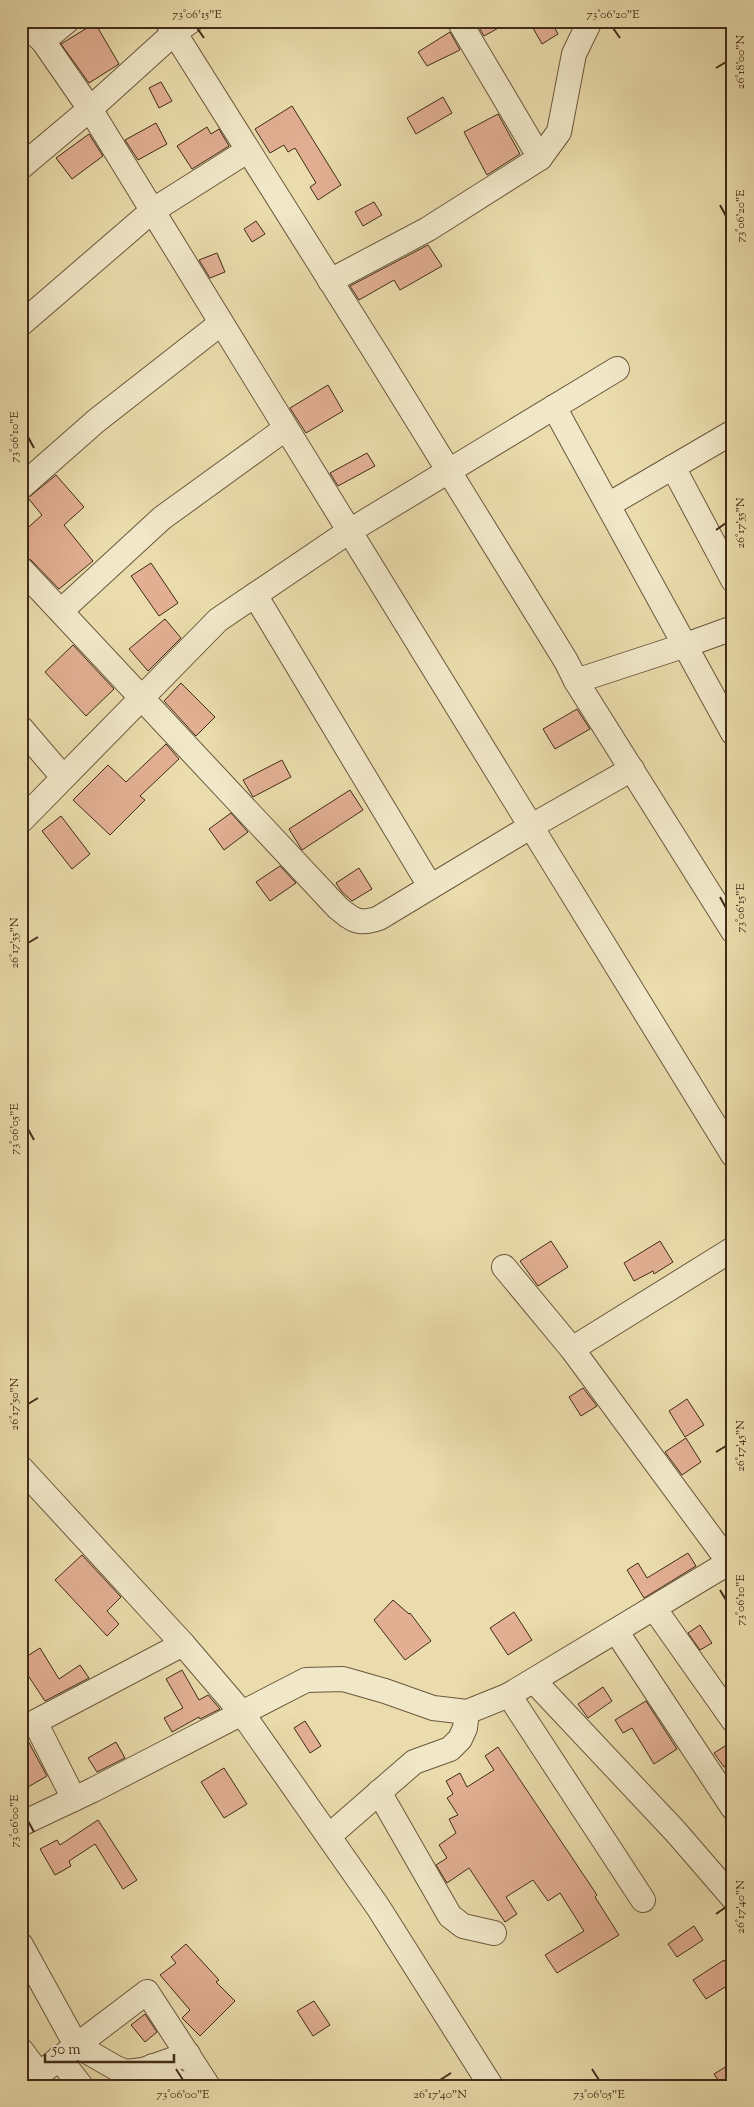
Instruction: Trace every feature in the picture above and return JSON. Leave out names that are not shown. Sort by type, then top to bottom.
[{"type":"street","points":[[43,41],[67,21]]},
{"type":"street","points":[[459,21],[540,158]]},
{"type":"street","points":[[330,281],[428,229],[540,158],[559,132],[574,54],[590,21]]},
{"type":"street","points":[[21,22],[43,41],[90,109],[285,430],[733,1156]]},
{"type":"street","points":[[21,167],[90,109],[177,25],[247,151],[449,471],[576,681],[733,931]]},
{"type":"street","points":[[21,324],[152,211],[247,151]]},
{"type":"street","points":[[21,487],[96,421],[220,324]]},
{"type":"street","points":[[21,821],[218,620],[348,532],[617,369]]},
{"type":"street","points":[[554,407],[733,733]]},
{"type":"street","points":[[61,611],[162,518],[285,430]]},
{"type":"street","points":[[608,505],[733,432]]},
{"type":"street","points":[[673,467],[733,580]]},
{"type":"street","points":[[21,569],[338,908],[353,921],[368,922],[379,918],[530,827],[632,769]]},
{"type":"street","points":[[255,595],[430,886]]},
{"type":"street","points":[[576,681],[686,646],[733,628]]},
{"type":"street","points":[[21,728],[64,777]]},
{"type":"street","points":[[572,1349],[733,1249]]},
{"type":"street","points":[[21,1824],[306,1680],[343,1680],[385,1691],[433,1708],[467,1712],[509,1695],[534,1681],[731,1561],[572,1349],[504,1266]]},
{"type":"street","points":[[21,1468],[183,1644],[242,1713],[378,1906],[491,2086]]},
{"type":"street","points":[[654,1608],[733,1720]]},
{"type":"street","points":[[616,1631],[733,1808]]},
{"type":"street","points":[[74,1798],[35,1722],[183,1644]]},
{"type":"street","points":[[534,1681],[675,1832],[733,1898]]},
{"type":"street","points":[[509,1695],[643,1900]]},
{"type":"street","points":[[329,1836],[414,1762],[450,1749],[462,1734],[467,1712]]},
{"type":"street","points":[[379,1792],[450,1916],[463,1926],[494,1932]]},
{"type":"street","points":[[21,1945],[68,2052],[80,2086]]},
{"type":"street","points":[[21,2050],[33,2080],[146,1992],[208,2086]]},
{"type":"street","points":[[68,2052],[126,2072],[133,2072],[188,2054]]},
{"type":"street","points":[[153,2066],[184,2086]]},
{"type":"building","points":[[475,21],[511,21],[484,36]]},
{"type":"building","points":[[529,21],[551,21],[558,34],[542,44]]},
{"type":"building","points":[[95,23],[119,64],[89,83],[61,44]]},
{"type":"building","points":[[450,32],[460,50],[427,66],[418,52]]},
{"type":"building","points":[[161,82],[172,101],[159,108],[149,88]]},
{"type":"building","points":[[443,97],[452,113],[416,134],[407,118]]},
{"type":"building","points":[[292,106],[341,185],[318,200],[310,187],[316,183],[295,148],[288,152],[284,145],[270,153],[255,129]]},
{"type":"building","points":[[498,114],[520,154],[487,175],[464,132]]},
{"type":"building","points":[[156,123],[167,144],[138,160],[125,140]]},
{"type":"building","points":[[207,127],[211,134],[219,129],[229,146],[192,169],[177,146]]},
{"type":"building","points":[[89,134],[103,156],[72,179],[56,158]]},
{"type":"building","points":[[374,202],[382,215],[363,226],[355,212]]},
{"type":"building","points":[[256,221],[265,234],[252,242],[244,229]]},
{"type":"building","points":[[428,245],[442,266],[400,290],[394,280],[359,300],[350,286]]},
{"type":"building","points":[[217,253],[225,272],[210,278],[199,260]]},
{"type":"building","points":[[328,385],[343,411],[306,433],[290,408]]},
{"type":"building","points":[[367,453],[375,466],[338,486],[330,473]]},
{"type":"building","points":[[56,475],[84,507],[64,525],[93,561],[59,589],[31,560],[21,556],[21,534],[42,515],[28,498]]},
{"type":"building","points":[[151,563],[178,603],[159,616],[131,576]]},
{"type":"building","points":[[165,619],[181,638],[148,671],[129,649]]},
{"type":"building","points":[[73,645],[114,689],[86,716],[45,672]]},
{"type":"building","points":[[181,683],[215,717],[196,736],[164,701]]},
{"type":"building","points":[[577,709],[590,729],[555,749],[543,729]]},
{"type":"building","points":[[166,744],[179,759],[140,796],[145,800],[110,835],[73,800],[108,765],[126,782]]},
{"type":"building","points":[[282,760],[291,777],[253,797],[243,780]]},
{"type":"building","points":[[350,790],[363,810],[302,850],[289,829]]},
{"type":"building","points":[[231,813],[248,832],[224,850],[209,829]]},
{"type":"building","points":[[61,816],[90,854],[72,869],[42,831]]},
{"type":"building","points":[[280,866],[296,883],[270,901],[256,882]]},
{"type":"building","points":[[359,868],[372,889],[352,901],[336,883]]},
{"type":"building","points":[[551,1241],[568,1267],[538,1286],[520,1261]]},
{"type":"building","points":[[660,1241],[673,1262],[654,1274],[653,1271],[634,1281],[624,1263]]},
{"type":"building","points":[[583,1388],[597,1406],[581,1416],[569,1397]]},
{"type":"building","points":[[687,1399],[704,1425],[685,1437],[669,1411]]},
{"type":"building","points":[[686,1438],[701,1462],[682,1475],[665,1452]]},
{"type":"building","points":[[688,1553],[696,1566],[644,1598],[627,1570],[638,1563],[647,1578]]},
{"type":"building","points":[[82,1555],[121,1597],[107,1611],[119,1624],[107,1636],[55,1580]]},
{"type":"building","points":[[393,1600],[410,1613],[431,1641],[405,1660],[374,1620]]},
{"type":"building","points":[[514,1612],[532,1640],[508,1655],[490,1628]]},
{"type":"building","points":[[700,1625],[712,1643],[700,1650],[688,1633]]},
{"type":"building","points":[[40,1648],[59,1679],[80,1665],[89,1678],[45,1701],[21,1665],[21,1660]]},
{"type":"building","points":[[182,1670],[199,1700],[208,1695],[220,1709],[200,1719],[199,1717],[172,1732],[164,1718],[183,1708],[166,1679]]},
{"type":"building","points":[[603,1687],[612,1701],[588,1718],[578,1704]]},
{"type":"building","points":[[646,1701],[677,1749],[654,1764],[632,1728],[623,1733],[615,1720]]},
{"type":"building","points":[[305,1721],[321,1746],[310,1753],[294,1728]]},
{"type":"building","points":[[21,1728],[47,1776],[28,1787],[21,1776]]},
{"type":"building","points":[[733,1741],[733,1762],[724,1767],[714,1753]]},
{"type":"building","points":[[116,1742],[125,1758],[97,1772],[88,1758]]},
{"type":"building","points":[[498,1747],[597,1895],[595,1897],[619,1935],[557,1973],[545,1955],[584,1931],[560,1893],[548,1901],[533,1880],[506,1897],[517,1914],[505,1922],[469,1868],[447,1883],[436,1865],[447,1858],[439,1845],[456,1833],[449,1819],[458,1815],[447,1798],[453,1794],[446,1781],[460,1773],[467,1787],[494,1770],[485,1756]]},
{"type":"building","points":[[224,1768],[247,1804],[224,1818],[201,1782]]},
{"type":"building","points":[[98,1820],[137,1880],[123,1889],[95,1844],[69,1861],[71,1866],[55,1875],[40,1849],[57,1840],[60,1845]]},
{"type":"building","points":[[694,1926],[703,1940],[677,1957],[668,1944]]},
{"type":"building","points":[[186,1944],[219,1980],[216,1982],[235,2001],[200,2036],[182,2018],[190,2010],[160,1975],[176,1963],[171,1957]]},
{"type":"building","points":[[724,1960],[733,1973],[733,1982],[706,1999],[693,1980]]},
{"type":"building","points":[[314,2001],[330,2025],[313,2036],[297,2011]]},
{"type":"building","points":[[145,2014],[157,2032],[145,2042],[131,2025]]},
{"type":"building","points":[[727,2066],[733,2075],[733,2086],[722,2086],[714,2074]]}]
